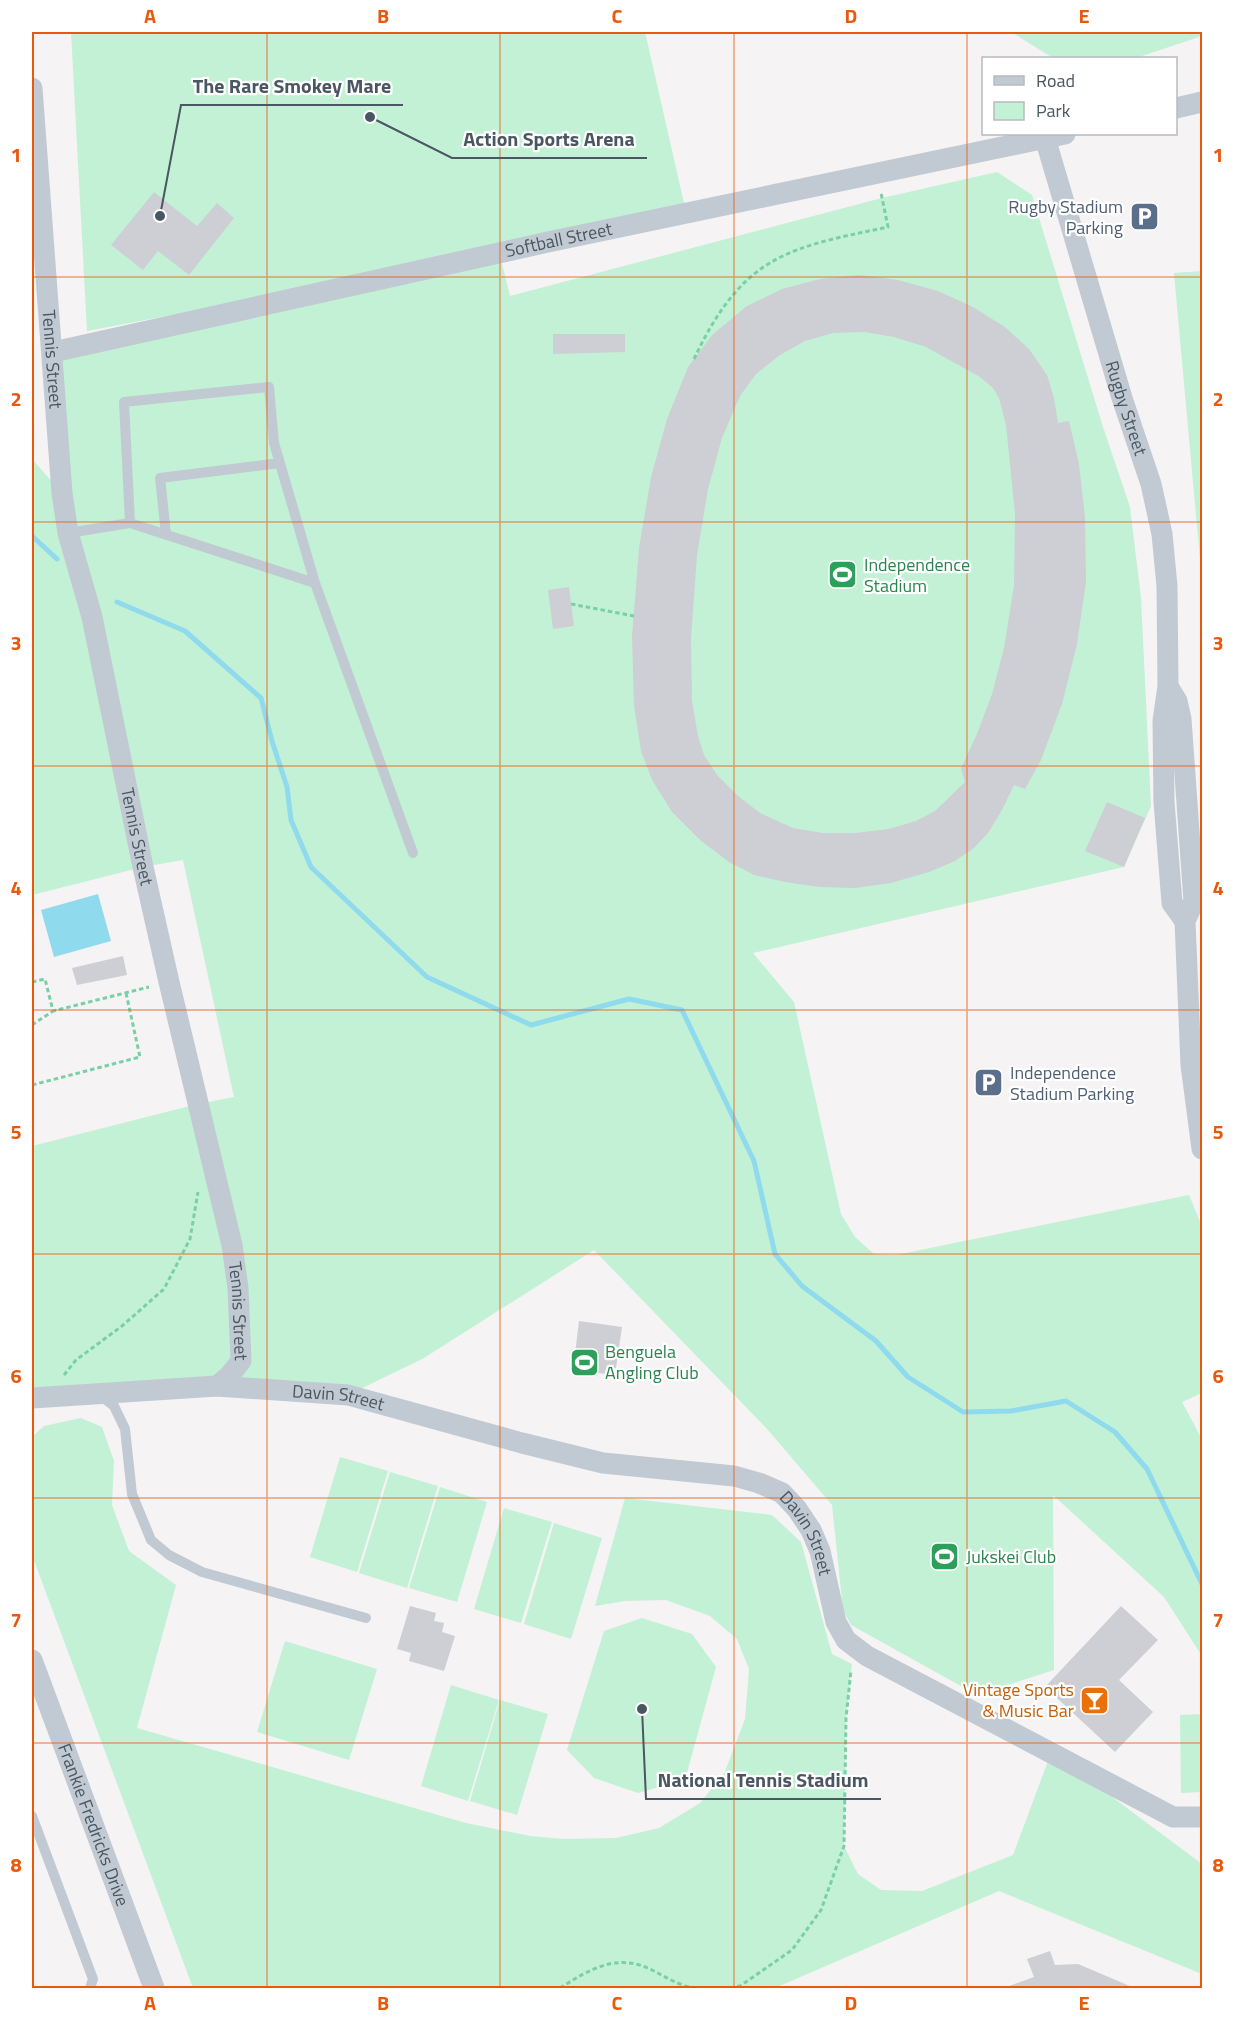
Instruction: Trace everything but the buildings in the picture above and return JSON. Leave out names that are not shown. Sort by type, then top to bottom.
[{"type":"street","name":"Tennis Street","points":[[32,88],[62,493],[68,533],[92,617],[140,855],[232,1245],[238,1288],[241,1361],[217,1386]]},
{"type":"street","points":[[1177,108],[1203,102]]},
{"type":"street","name":"Softball Street","points":[[53,352],[559,239],[1060,135]]},
{"type":"street","name":"Rugby Street","points":[[1044,138],[1122,398],[1151,484],[1162,534],[1167,586],[1168,686],[1163,721],[1164,802],[1172,896]]},
{"type":"street","name":"Rugby Street","points":[[1168,686],[1177,701],[1183,739],[1198,893],[1185,921],[1191,1065],[1203,1149]]},
{"type":"street","points":[[1185,921],[1172,896],[1198,893]]},
{"type":"street","points":[[40,1397],[217,1386]]},
{"type":"street","name":"Davin Street","points":[[217,1386],[348,1395],[603,1463],[734,1476],[782,1493],[797,1509],[811,1530],[820,1551],[836,1622],[846,1640],[867,1656],[1173,1817],[1203,1817]]},
{"type":"street","name":"Frankie Fredricks Drive","points":[[32,1660],[154,1989]]},
{"type":"lane","points":[[130,523],[124,402],[269,387],[274,443],[315,583],[413,853]]},
{"type":"lane","points":[[166,534],[160,478],[280,463]]},
{"type":"lane","points":[[68,533],[130,523],[315,583]]},
{"type":"lane","points":[[98,1394],[114,1406],[125,1429],[132,1494],[151,1540],[169,1555],[202,1572],[366,1618]]},
{"type":"lane","points":[[32,1816],[93,1979],[90,1989]]},
{"type":"path","points":[[694,359],[719,313],[750,277],[771,262],[801,249],[888,226],[877,173]]},
{"type":"path","points":[[571,604],[634,616]]},
{"type":"path","points":[[32,982],[45,979],[53,1011]]},
{"type":"path","points":[[32,1025],[53,1011],[169,982]]},
{"type":"path","points":[[32,1085],[140,1057],[126,993]]},
{"type":"path","points":[[40,1397],[76,1360],[122,1326],[164,1289],[190,1239],[198,1185]]},
{"type":"path","points":[[730,1989],[740,1986],[792,1950],[821,1910],[844,1846],[846,1718],[852,1664],[867,1656]]},
{"type":"path","points":[[560,1989],[579,1979],[588,1970],[622,1962],[639,1964],[682,1986],[695,1989]]},
{"type":"green space","points":[[71,32],[645,32],[684,203],[326,286],[87,331]]},
{"type":"green space","points":[[1011,32],[1202,32],[1202,36],[1139,57],[1051,57]]},
{"type":"green space","points":[[997,172],[1032,195],[1130,507],[1141,598],[1151,806],[1124,867],[753,953],[794,1002],[841,1214],[855,1237],[874,1254],[896,1255],[1189,1195],[1202,1226],[1202,1393],[1182,1402],[1202,1439],[1202,1656],[1164,1597],[1053,1495],[1054,1670],[992,1690],[968,1690],[851,1625],[843,1610],[832,1505],[768,1430],[594,1250],[424,1358],[348,1395],[32,1398],[32,1146],[234,1097],[183,860],[143,867],[32,895],[32,459],[61,492],[53,352],[499,252],[510,296],[882,198]]},
{"type":"green space","points":[[1202,271],[1202,581],[1174,273]]},
{"type":"green space","points":[[81,1418],[102,1427],[114,1461],[112,1505],[129,1551],[176,1585],[137,1728],[466,1823],[530,1836],[563,1839],[616,1838],[659,1828],[700,1803],[724,1774],[745,1719],[749,1669],[737,1639],[710,1616],[666,1600],[625,1601],[595,1606],[625,1498],[772,1515],[801,1542],[832,1654],[852,1664],[846,1718],[844,1846],[858,1874],[881,1890],[922,1891],[1013,1855],[1048,1761],[1096,1785],[1202,1864],[1202,1974],[999,1891],[775,1988],[193,1988],[32,1555],[32,1437],[44,1426]]},
{"type":"green space","points":[[340,1457],[388,1471],[357,1572],[310,1557]]},
{"type":"green space","points":[[390,1472],[438,1486],[407,1588],[359,1573]]},
{"type":"green space","points":[[440,1487],[487,1502],[457,1602],[409,1588]]},
{"type":"green space","points":[[504,1508],[552,1522],[521,1623],[474,1609]]},
{"type":"green space","points":[[554,1523],[602,1538],[571,1639],[524,1624]]},
{"type":"green space","points":[[642,1618],[692,1634],[716,1667],[685,1780],[638,1793],[594,1778],[567,1750],[604,1631]]},
{"type":"green space","points":[[285,1641],[377,1669],[349,1760],[257,1732]]},
{"type":"green space","points":[[451,1685],[499,1700],[468,1801],[421,1786]]},
{"type":"green space","points":[[500,1700],[548,1714],[517,1815],[470,1801]]},
{"type":"green space","points":[[1202,1714],[1202,1792],[1181,1793],[1180,1715]]},
{"type":"water","points":[[98,894],[111,941],[54,957],[41,910]]},
{"type":"waterway","points":[[32,536],[57,559]]},
{"type":"waterway","points":[[117,602],[185,631],[261,698],[287,787],[291,820],[311,867],[427,977],[531,1025],[629,999],[682,1010],[754,1161],[775,1254],[802,1286],[876,1341],[908,1377],[963,1412],[1011,1411],[1066,1401],[1115,1432],[1147,1469],[1202,1584]]},
{"type":"place","name":"Action Sports Arena","points":[[370,117]]},
{"type":"place","name":"The Rare Smokey Mare","points":[[160,216]]},
{"type":"place","name":"Rugby Stadium Parking","points":[[1144,217]]},
{"type":"place","name":"Independence Stadium","points":[[843,575]]},
{"type":"place","name":"Independence Stadium Parking","points":[[989,1083]]},
{"type":"place","name":"Benguela Angling Club","points":[[584,1362]]},
{"type":"place","name":"Jukskei Club","points":[[945,1557]]},
{"type":"place","name":"Vintage Sports & Music Bar","points":[[1095,1700]]},
{"type":"place","name":"National Tennis Stadium","points":[[642,1709]]}]
